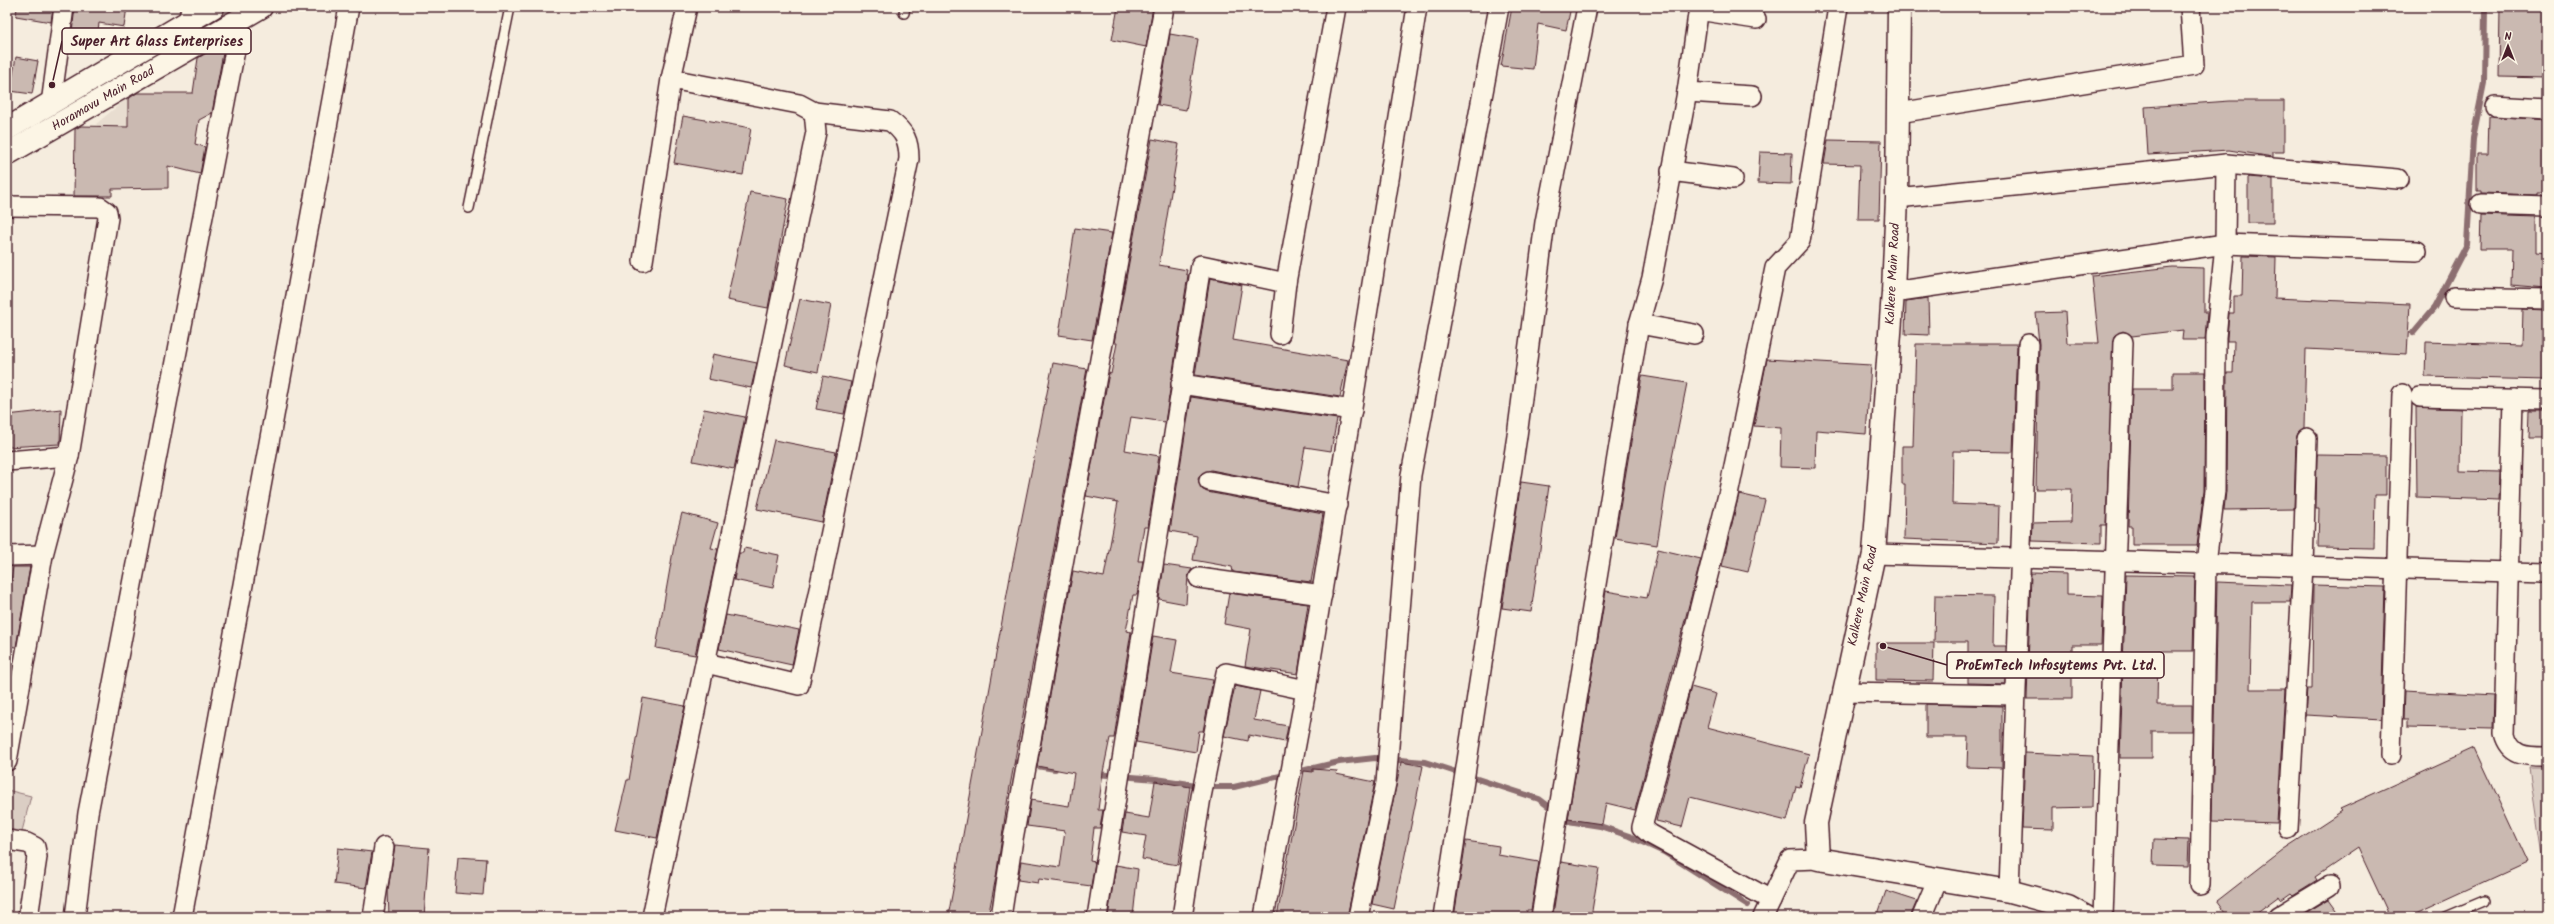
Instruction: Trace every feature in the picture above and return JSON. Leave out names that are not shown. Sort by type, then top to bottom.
[{"type":"street","points":[[51,104],[64,7]]},
{"type":"street","name":"Horamavu Main Road","points":[[7,129],[51,104],[184,16],[213,7]]},
{"type":"street","name":"Horamavu Main Road","points":[[7,154],[261,7]]},
{"type":"street","points":[[182,917],[349,7]]},
{"type":"street","points":[[643,261],[671,79],[687,7]]},
{"type":"street","points":[[1001,917],[1014,831],[1164,7]]},
{"type":"street","points":[[1280,334],[1286,283],[1336,7]]},
{"type":"street","points":[[1264,917],[1322,595],[1417,7]]},
{"type":"street","points":[[1358,917],[1386,783],[1412,475],[1499,7]]},
{"type":"street","points":[[1443,917],[1517,436],[1545,222],[1587,7]]},
{"type":"street","points":[[1771,900],[1650,834],[1642,827],[1684,671],[1728,495],[1775,268],[1800,241],[1838,7]]},
{"type":"street","name":"Kalkere Main Road","points":[[1818,860],[1816,823],[1843,692],[1874,554],[1893,292],[1897,198],[1899,7]]},
{"type":"street","points":[[1898,113],[2194,65],[2190,7]]},
{"type":"street","points":[[1541,917],[1639,324],[1652,278],[1687,92],[1699,8],[1756,19]]},
{"type":"street","points":[[75,917],[88,813],[241,18]]},
{"type":"street","points":[[671,79],[799,104],[814,112],[890,121],[900,128],[909,141],[909,159],[799,685],[706,663]]},
{"type":"street","points":[[1687,92],[1752,96]]},
{"type":"street","points":[[2495,106],[2547,109]]},
{"type":"street","points":[[652,917],[816,132],[814,112]]},
{"type":"street","points":[[1897,198],[2226,164],[2398,179]]},
{"type":"street","points":[[2200,885],[2206,563],[2214,491],[2216,337],[2225,244],[2226,164]]},
{"type":"street","points":[[1671,171],[1733,179]]},
{"type":"street","points":[[2481,204],[2547,206]]},
{"type":"street","points":[[7,206],[100,207],[107,212],[69,456],[43,555],[7,761]]},
{"type":"street","points":[[1893,292],[2225,244],[2417,250]]},
{"type":"street","points":[[1097,917],[1201,265],[1286,283]]},
{"type":"street","points":[[2454,297],[2547,299]]},
{"type":"street","points":[[1639,324],[1694,334]]},
{"type":"street","points":[[2103,917],[2114,560],[2123,342]]},
{"type":"street","points":[[2009,891],[2028,344]]},
{"type":"street","points":[[1181,384],[1352,410]]},
{"type":"street","points":[[2391,755],[2397,568],[2411,396],[2547,400]]},
{"type":"street","points":[[2513,399],[2507,571],[2504,734],[2507,745],[2515,753],[2526,756],[2547,756]]},
{"type":"street","points":[[2288,829],[2303,566],[2307,438]]},
{"type":"street","points":[[7,461],[69,456]]},
{"type":"street","points":[[1209,481],[1337,504]]},
{"type":"street","points":[[1874,554],[2547,572]]},
{"type":"street","points":[[7,556],[43,555]]},
{"type":"street","points":[[1199,578],[1322,595]]},
{"type":"street","points":[[1182,917],[1201,797],[1226,673],[1306,690]]},
{"type":"street","points":[[1843,692],[2015,695]]},
{"type":"street","points":[[7,840],[27,843],[35,847],[37,857],[28,917]]},
{"type":"street","points":[[373,917],[384,847]]},
{"type":"street","points":[[1763,917],[1790,860],[1818,860],[2009,891],[2073,914]]},
{"type":"street","points":[[1922,917],[1938,879]]},
{"type":"street","points":[[2278,917],[2329,886]]},
{"type":"lane","points":[[469,208],[510,7]]},
{"type":"lane","points":[[2446,917],[2484,901]]},
{"type":"shaded area","points":[[131,95],[151,118],[116,147],[96,124]]},
{"type":"shaded area","points":[[2529,768],[2547,768],[2547,888]]},
{"type":"shaded area","points":[[7,790],[31,796],[20,839],[7,836]]},
{"type":"building","points":[[17,7],[53,7],[51,22],[16,16]]},
{"type":"building","points":[[75,7],[127,7],[124,27],[99,23],[95,52],[70,49]]},
{"type":"building","points":[[1118,7],[1153,7],[1146,47],[1112,40]]},
{"type":"building","points":[[1512,7],[1571,7],[1566,30],[1538,24],[1533,69],[1501,66]]},
{"type":"building","points":[[2500,7],[2547,7],[2547,78],[2499,77]]},
{"type":"building","points":[[1170,34],[1198,39],[1186,110],[1158,105]]},
{"type":"building","points":[[225,42],[212,113],[199,120],[195,144],[205,147],[200,174],[168,166],[168,188],[112,189],[112,196],[74,196],[75,129],[81,126],[128,127],[128,99],[137,93],[193,93],[198,58]]},
{"type":"building","points":[[16,57],[38,61],[32,94],[10,91]]},
{"type":"building","points":[[2230,101],[2284,101],[2284,152],[2273,152],[2273,157],[2229,150],[2148,155],[2145,107]]},
{"type":"building","points":[[683,116],[751,128],[743,175],[674,163]]},
{"type":"building","points":[[2489,116],[2547,120],[2547,192],[2537,192],[2537,195],[2481,193],[2481,191],[2477,191],[2477,154],[2488,154]]},
{"type":"building","points":[[1152,139],[1179,144],[1159,265],[1187,270],[1186,274],[1188,275],[1165,422],[1131,417],[1125,450],[1159,456],[1148,527],[1144,527],[1138,561],[1143,561],[1137,595],[1133,595],[1126,631],[1131,632],[1114,738],[1110,738],[1103,772],[1098,810],[1103,810],[1100,828],[1094,828],[1090,861],[1095,862],[1091,886],[1039,879],[1038,883],[1018,880],[1021,861],[1060,867],[1065,831],[1027,826],[1031,800],[1069,806],[1074,773],[1037,766],[1073,571],[1104,577],[1118,502],[1086,496],[1109,373],[1111,374],[1117,343],[1114,343]]},
{"type":"building","points":[[1828,140],[1881,141],[1879,219],[1858,219],[1860,165],[1824,164]]},
{"type":"building","points":[[1760,152],[1792,153],[1791,184],[1758,183]]},
{"type":"building","points":[[2248,177],[2273,179],[2273,223],[2248,223]]},
{"type":"building","points":[[750,192],[788,199],[768,308],[727,300]]},
{"type":"building","points":[[2481,215],[2536,217],[2536,252],[2547,253],[2547,288],[2511,285],[2512,249],[2480,249]]},
{"type":"building","points":[[1075,228],[1112,233],[1092,340],[1059,335]]},
{"type":"building","points":[[2243,256],[2276,257],[2275,298],[2410,304],[2407,354],[2306,349],[2304,428],[2298,432],[2296,438],[2294,509],[2224,510],[2226,491],[2227,373],[2233,373],[2234,341],[2227,341],[2227,338],[2229,313],[2234,313],[2234,296],[2242,296]]},
{"type":"building","points":[[2172,267],[2204,268],[2204,312],[2207,312],[2205,340],[2182,340],[2183,330],[2132,336],[2123,331],[2114,336],[2106,525],[2101,525],[2101,543],[2032,541],[2033,523],[2071,522],[2072,489],[2036,489],[2039,344],[2036,313],[2065,312],[2067,343],[2099,343],[2092,276]]},
{"type":"building","points":[[1210,278],[1242,285],[1233,340],[1348,360],[1340,397],[1195,375]]},
{"type":"building","points":[[1928,298],[1929,335],[1905,334],[1906,301]]},
{"type":"building","points":[[800,299],[831,305],[818,372],[785,365]]},
{"type":"building","points":[[2523,309],[2546,310],[2547,380],[2425,377],[2426,342],[2522,345]]},
{"type":"building","points":[[1916,344],[2017,344],[2013,452],[1953,451],[1952,504],[1999,506],[1998,543],[1904,539],[1905,484],[1902,484],[1902,446],[1913,446]]},
{"type":"building","points":[[713,354],[757,363],[751,388],[708,379]]},
{"type":"building","points":[[1767,359],[1871,365],[1866,434],[1816,430],[1815,468],[1780,467],[1781,428],[1754,426]]},
{"type":"building","points":[[1053,363],[1087,369],[1008,797],[996,877],[988,917],[948,917],[1011,572]]},
{"type":"building","points":[[2173,372],[2205,372],[2204,490],[2197,545],[2132,545],[2132,526],[2128,526],[2132,389],[2173,389]]},
{"type":"building","points":[[823,376],[851,382],[844,414],[816,409]]},
{"type":"building","points":[[1642,376],[1687,383],[1666,488],[1657,545],[1615,538]]},
{"type":"building","points":[[1191,397],[1337,419],[1331,451],[1305,447],[1298,487],[1211,470],[1201,474],[1198,479],[1202,489],[1207,492],[1323,514],[1311,582],[1233,572],[1232,567],[1193,560],[1197,536],[1170,531]]},
{"type":"building","points":[[2416,407],[2461,409],[2460,471],[2500,472],[2499,500],[2417,497]]},
{"type":"building","points":[[61,409],[60,444],[7,447],[7,415]]},
{"type":"building","points":[[704,409],[745,417],[734,469],[693,461]]},
{"type":"building","points":[[2529,411],[2547,411],[2547,438],[2528,438]]},
{"type":"building","points":[[774,440],[836,452],[822,522],[757,509]]},
{"type":"building","points":[[2317,455],[2386,456],[2386,495],[2375,495],[2374,548],[2318,547],[2319,509],[2316,509]]},
{"type":"building","points":[[1521,482],[1549,486],[1531,612],[1502,608]]},
{"type":"building","points":[[1739,494],[1765,500],[1748,572],[1722,566]]},
{"type":"building","points":[[682,513],[718,523],[711,548],[718,549],[695,655],[656,648],[675,540]]},
{"type":"building","points":[[744,548],[779,555],[773,588],[734,580],[739,553],[743,553]]},
{"type":"building","points":[[1658,549],[1701,559],[1635,810],[1606,803],[1602,824],[1568,819],[1606,591],[1647,598]]},
{"type":"building","points":[[1164,565],[1192,569],[1188,576],[1186,604],[1159,599]]},
{"type":"building","points":[[13,567],[30,567],[16,647],[7,646],[7,581],[11,581]]},
{"type":"building","points":[[2031,573],[2067,574],[2067,595],[2103,596],[2101,645],[2072,645],[2072,699],[2027,699]]},
{"type":"building","points":[[2126,575],[2195,576],[2193,651],[2158,651],[2157,705],[2192,705],[2192,731],[2152,731],[2152,758],[2120,758]]},
{"type":"building","points":[[2217,582],[2291,585],[2290,602],[2252,602],[2250,689],[2285,689],[2277,823],[2212,821]]},
{"type":"building","points":[[2313,585],[2385,587],[2381,719],[2305,715],[2307,689],[2312,689]]},
{"type":"building","points":[[1229,593],[1308,604],[1298,674],[1245,666],[1251,629],[1224,624]]},
{"type":"building","points":[[1935,595],[1994,596],[1993,646],[2006,646],[2005,684],[1968,683],[1968,642],[1934,642]]},
{"type":"building","points":[[726,615],[799,630],[792,665],[719,649]]},
{"type":"building","points":[[1153,636],[1177,640],[1171,673],[1213,680],[1203,731],[1199,731],[1196,752],[1136,742]]},
{"type":"building","points":[[1876,643],[1934,643],[1933,681],[1876,680]]},
{"type":"building","points":[[1235,686],[1260,691],[1254,720],[1288,726],[1285,742],[1249,735],[1248,741],[1224,736]]},
{"type":"building","points":[[1691,687],[1716,694],[1707,727],[1809,754],[1800,787],[1796,786],[1787,821],[1690,797],[1682,827],[1656,821]]},
{"type":"building","points":[[2404,691],[2494,696],[2493,729],[2407,727],[2407,719],[2403,719]]},
{"type":"building","points":[[643,698],[685,706],[657,838],[615,830],[627,780],[629,780]]},
{"type":"building","points":[[1926,704],[2002,706],[2002,768],[1967,767],[1968,737],[1926,737]]},
{"type":"building","points":[[2474,748],[2527,862],[2407,917],[2390,917],[2358,848],[2315,877],[2317,880],[2293,895],[2291,893],[2281,900],[2279,897],[2252,917],[2229,917],[2217,901],[2284,849],[2342,811],[2340,809]]},
{"type":"building","points":[[2025,753],[2093,756],[2092,807],[2053,808],[2053,830],[2022,829]]},
{"type":"building","points":[[1401,762],[1423,766],[1394,909],[1372,904]]},
{"type":"building","points":[[1313,769],[1337,771],[1336,774],[1375,782],[1347,917],[1277,917],[1304,771],[1313,772]]},
{"type":"building","points":[[1155,781],[1190,787],[1178,865],[1142,859],[1146,836],[1122,832],[1125,814],[1149,818]]},
{"type":"building","points":[[2154,839],[2189,840],[2188,866],[2153,865]]},
{"type":"building","points":[[1466,841],[1499,846],[1498,855],[1539,862],[1531,910],[1527,910],[1526,917],[1454,917]]},
{"type":"building","points":[[395,845],[429,848],[424,917],[389,917],[388,890]]},
{"type":"building","points":[[338,848],[372,852],[366,888],[334,884]]},
{"type":"building","points":[[458,857],[486,859],[483,895],[455,893]]},
{"type":"building","points":[[1561,862],[1599,868],[1591,917],[1553,914]]},
{"type":"building","points":[[1116,865],[1138,869],[1133,917],[1108,917]]},
{"type":"building","points":[[1886,891],[1917,901],[1910,917],[1877,917]]},
{"type":"building","points":[[2329,899],[2342,917],[2308,917],[2305,913]]},
{"type":"waterway","points":[[2413,333],[2434,308],[2467,244],[2473,138],[2484,83],[2485,7]]},
{"type":"waterway","points":[[1096,774],[1156,779],[1210,787],[1234,787],[1339,762],[1375,758],[1425,762],[1539,799],[1568,821],[1600,826],[1629,836],[1664,852],[1748,905]]},
{"type":"waterway","points":[[1007,761],[1055,769]]},
{"type":"place","name":"Super Art Glass Enterprises","points":[[52,85]]},
{"type":"place","name":"ProEmTech Infosytems Pvt. Ltd.","points":[[1883,646]]}]
